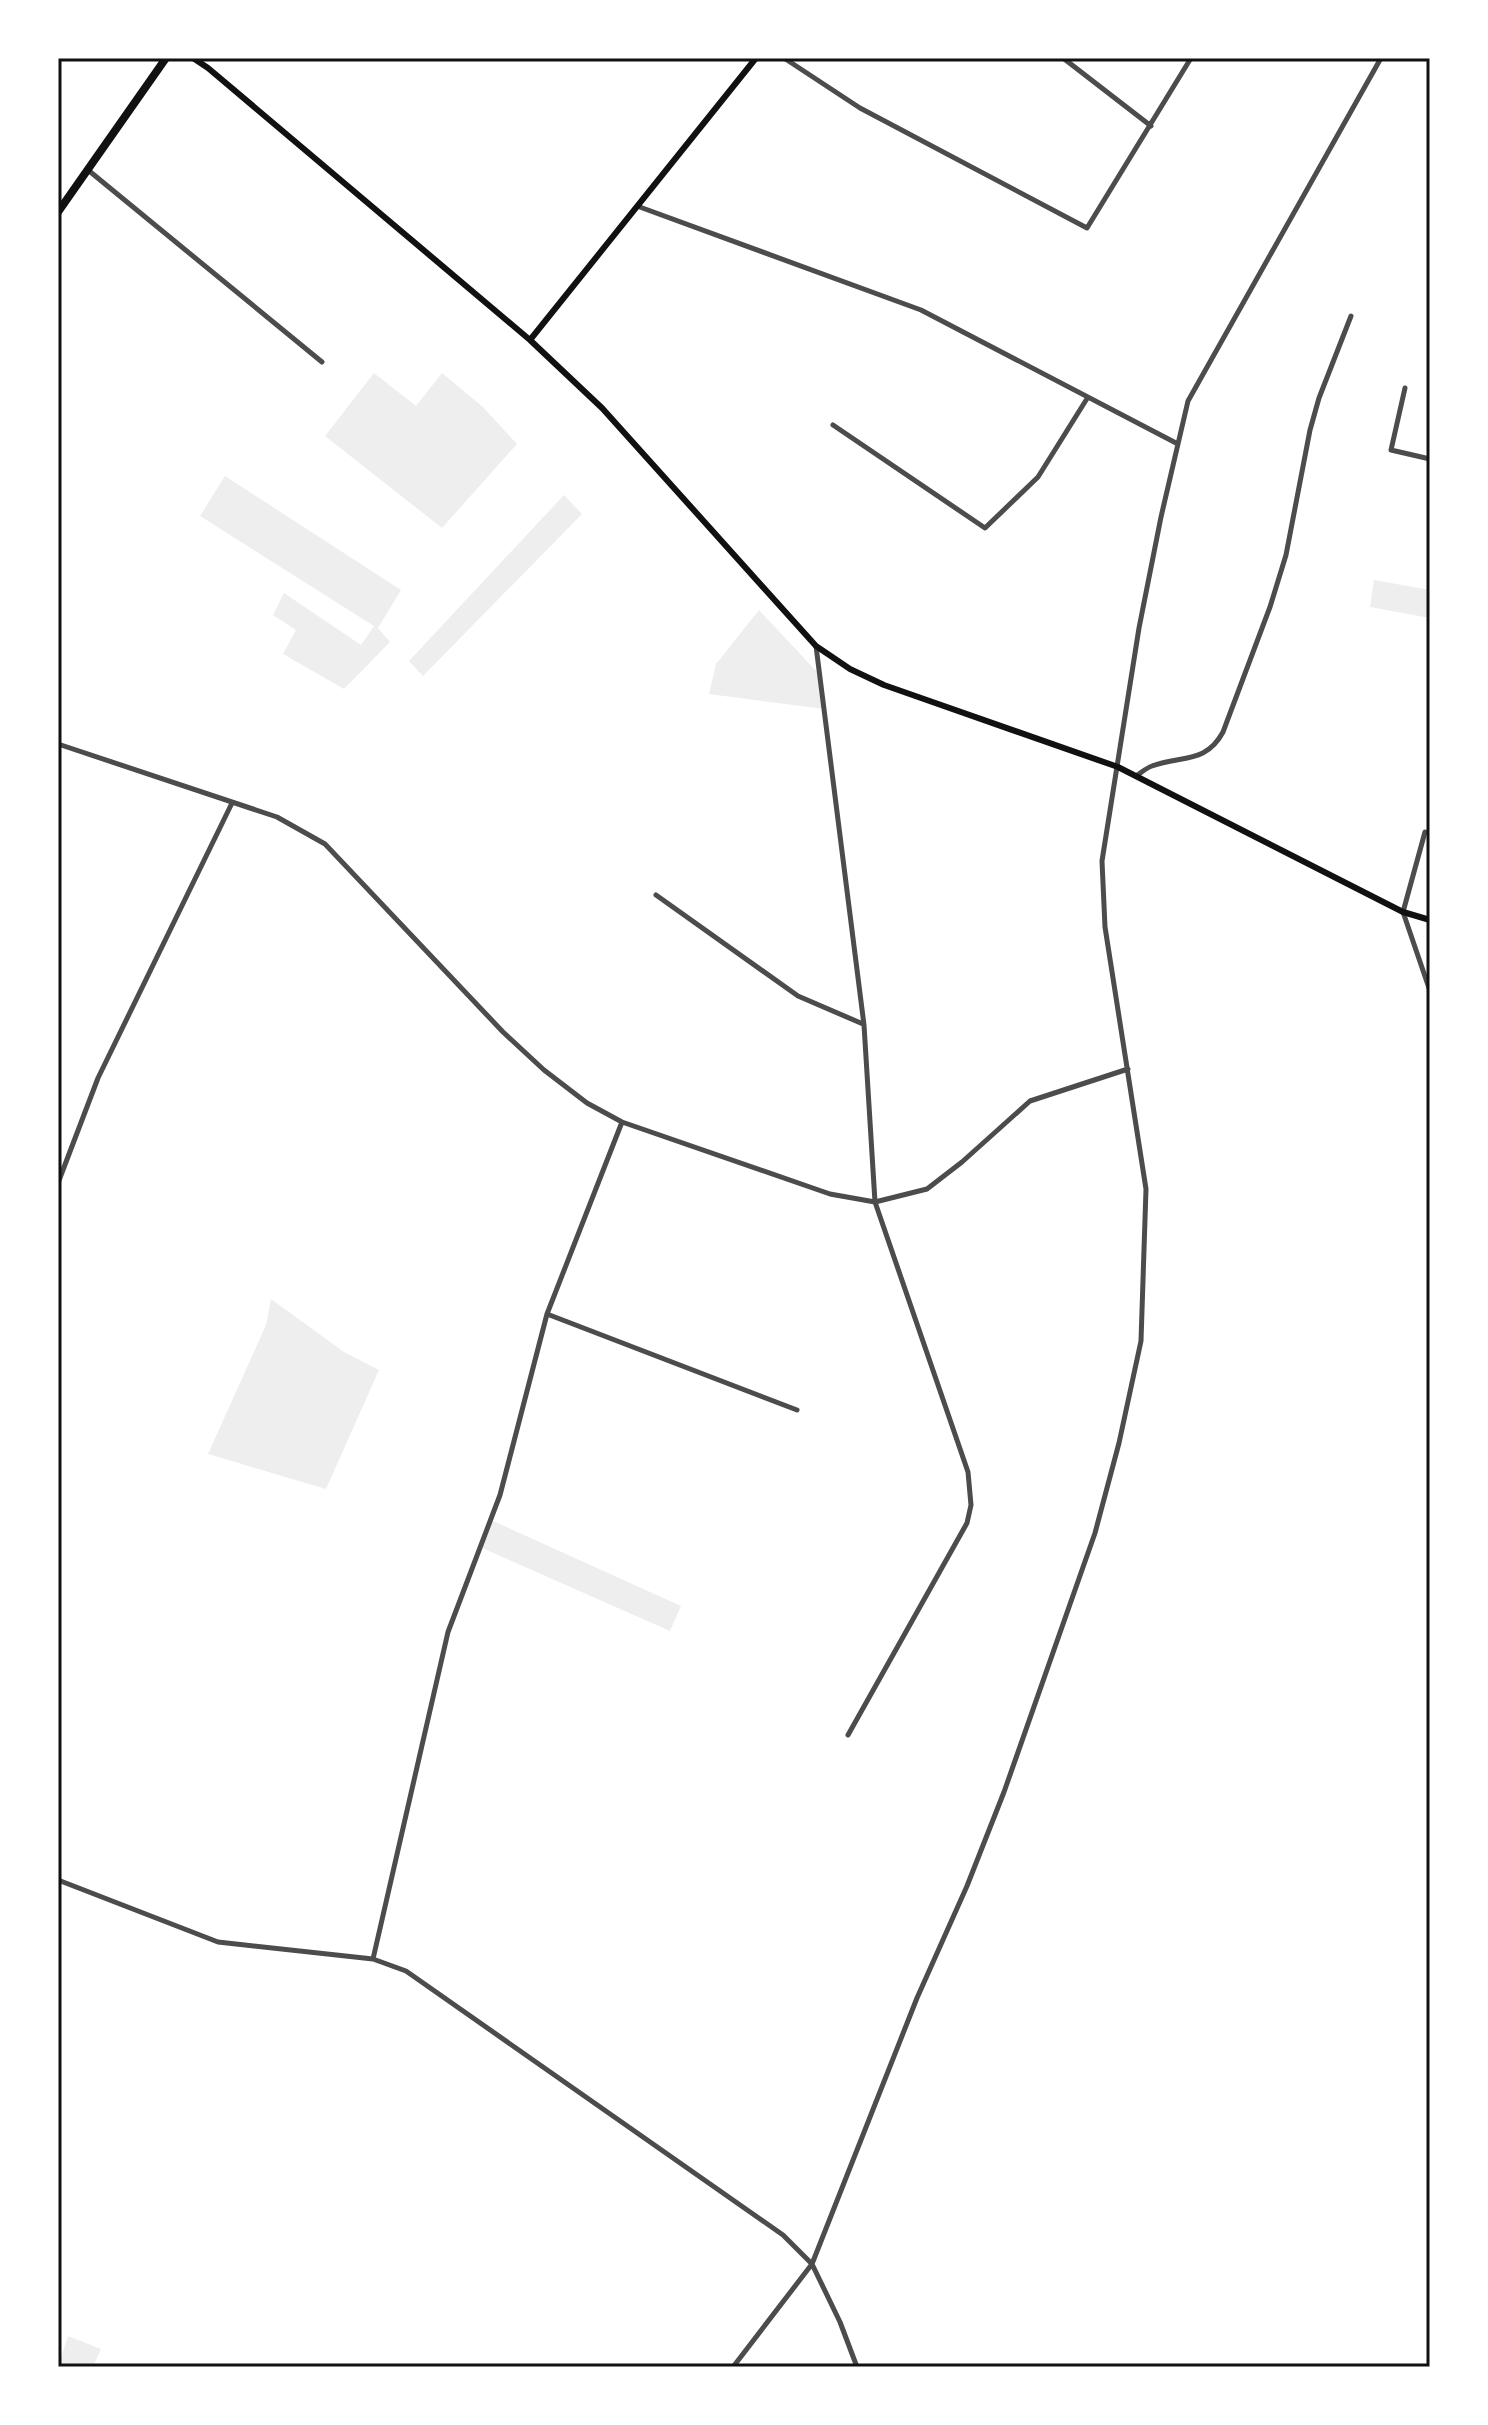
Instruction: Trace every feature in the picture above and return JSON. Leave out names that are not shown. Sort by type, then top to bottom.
[{"type":"highway","points":[[58,212],[166,58]]},
{"type":"main road","points":[[193,58],[530,340],[602,408],[816,646],[850,669],[884,685],[1136,776],[1403,912],[1430,920]]},
{"type":"main road","points":[[530,340],[756,58]]},
{"type":"street","points":[[784,58],[860,108],[1087,228],[1191,58]]},
{"type":"street","points":[[1063,58],[1152,126]]},
{"type":"street","points":[[733,2367],[812,2264],[911,2013],[1004,1792],[1099,1518],[1141,1341],[1146,1189],[1105,927],[1102,861],[1139,628],[1176,443],[1188,401],[1381,58]]},
{"type":"street","points":[[87,170],[322,362]]},
{"type":"street","points":[[637,206],[921,310],[1176,443]]},
{"type":"street","points":[[1136,776],[1152,766],[1205,753],[1218,743],[1270,607],[1286,555],[1310,430],[1351,316]]},
{"type":"street","points":[[1405,388],[1391,450],[1430,459]]},
{"type":"street","points":[[833,425],[985,528],[1038,477],[1088,397]]},
{"type":"street","points":[[816,646],[864,1025],[875,1202],[968,1472],[971,1505],[967,1523],[848,1735]]},
{"type":"street","points":[[58,744],[277,817],[325,844],[503,1032],[544,1070],[587,1103],[622,1122],[830,1194],[875,1202],[927,1189],[1030,1101],[1128,1069]]},
{"type":"street","points":[[58,1183],[98,1078],[232,803]]},
{"type":"street","points":[[1425,832],[1403,912],[1430,991]]},
{"type":"street","points":[[656,895],[798,996],[864,1025]]},
{"type":"street","points":[[373,1959],[448,1632],[500,1495],[547,1314],[622,1122]]},
{"type":"street","points":[[547,1314],[797,1410]]},
{"type":"street","points":[[58,1880],[218,1942],[373,1959],[406,1971],[783,2235],[812,2264],[840,2322],[857,2367]]},
{"type":"shaded area","points":[[374,373],[416,406],[442,373],[483,407],[517,444],[442,528],[325,436]]},
{"type":"shaded area","points":[[225,476],[401,590],[378,628],[390,642],[344,689],[283,654],[296,630],[273,615],[284,593],[361,645],[374,626],[200,516]]},
{"type":"shaded area","points":[[564,495],[582,514],[423,676],[409,661]]},
{"type":"shaded area","points":[[1374,580],[1430,590],[1430,618],[1370,607]]},
{"type":"shaded area","points":[[759,610],[819,674],[824,709],[709,694],[716,664]]},
{"type":"shaded area","points":[[271,1299],[344,1352],[379,1370],[326,1489],[208,1454],[266,1325]]},
{"type":"shaded area","points":[[491,1520],[681,1606],[670,1631],[480,1547]]},
{"type":"shaded area","points":[[68,2336],[101,2349],[93,2367],[58,2367]]}]
